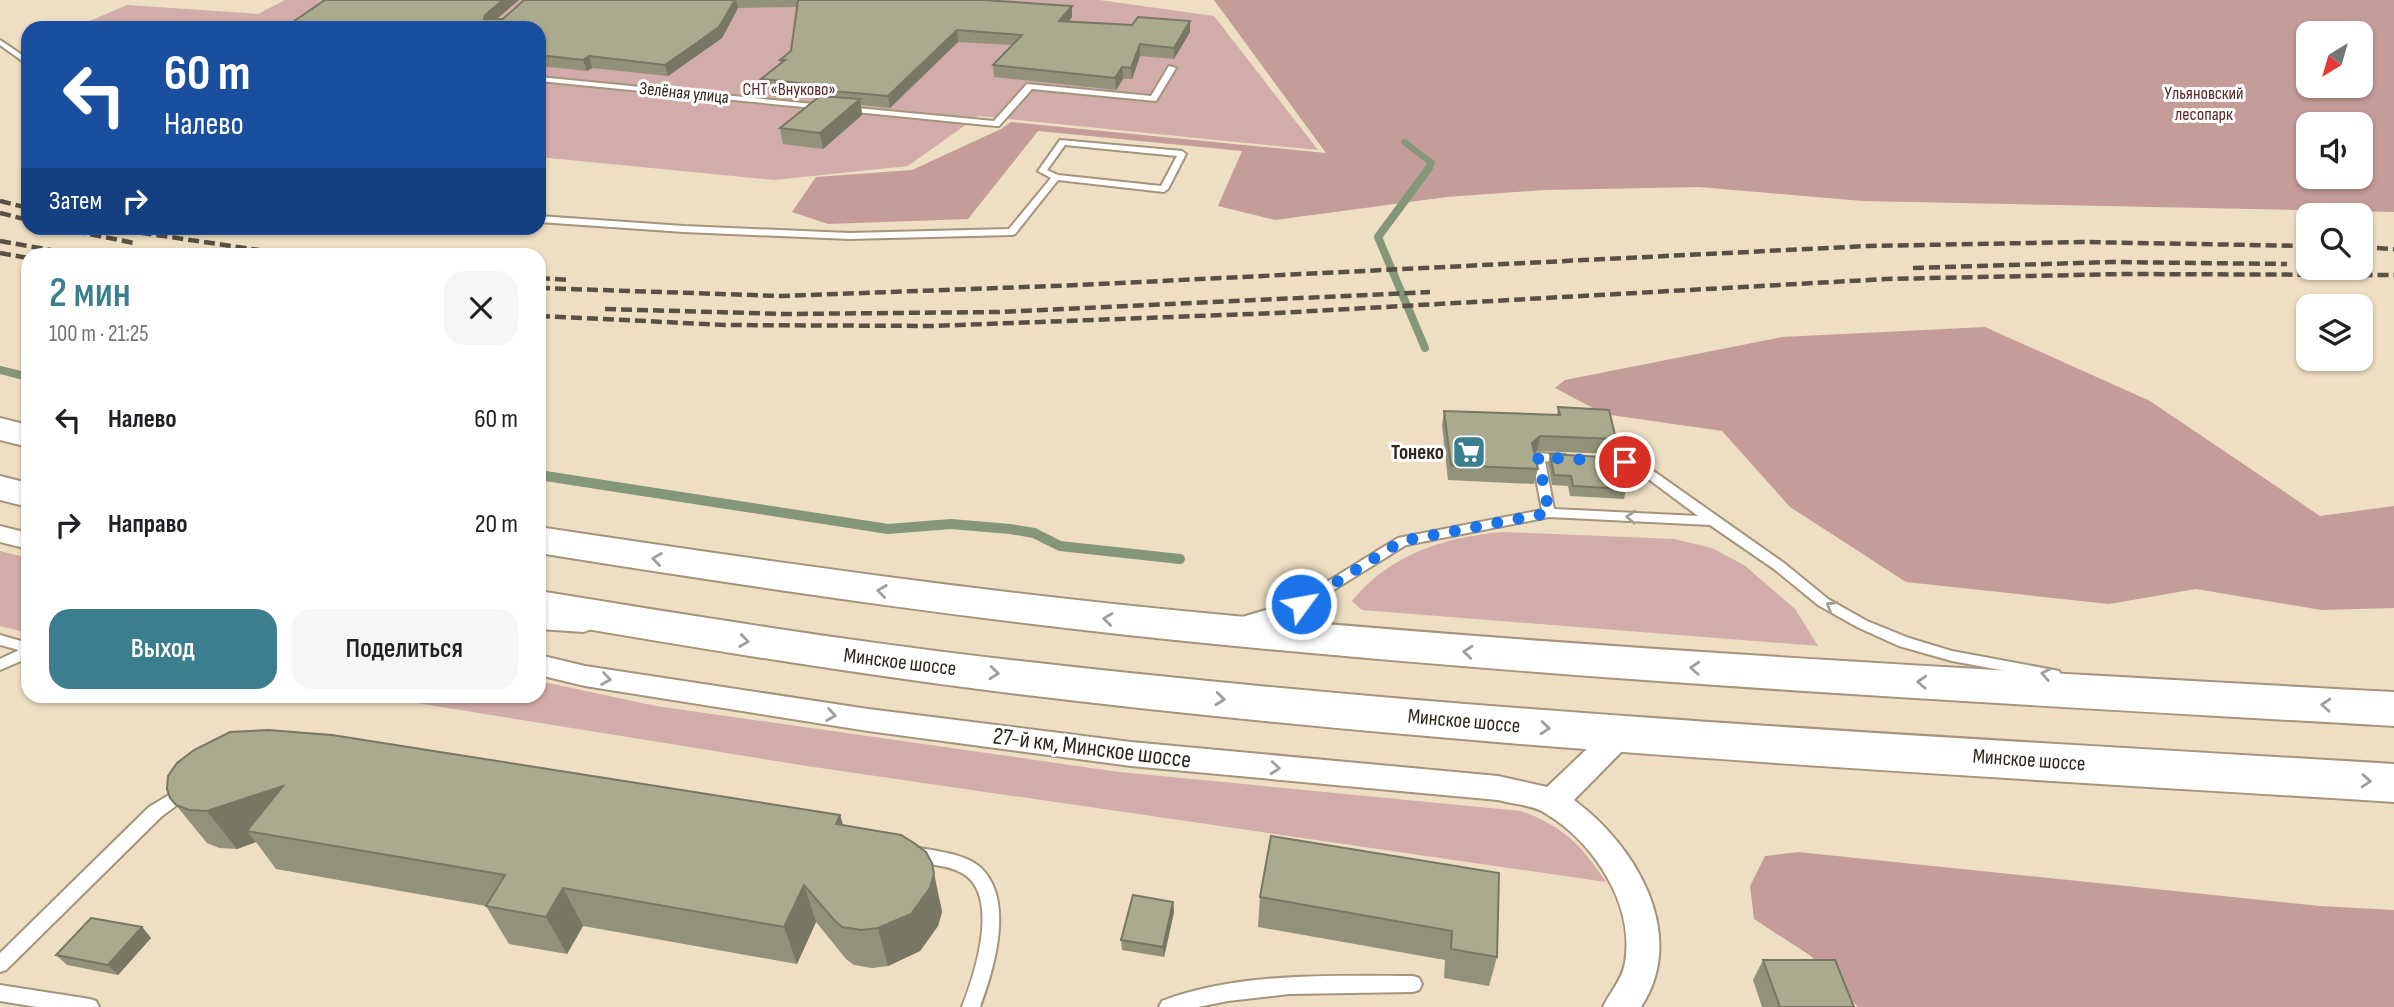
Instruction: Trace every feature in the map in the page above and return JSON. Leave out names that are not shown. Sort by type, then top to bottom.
[{"type":"highway","points":[[0,429],[21,434]]},
{"type":"highway","points":[[0,488],[21,493]]},
{"type":"highway","points":[[546,541],[893,593],[1175,628],[1561,660],[2394,709]]},
{"type":"highway","name":"Минское шоссе","points":[[546,607],[677,631],[862,658],[1241,701],[1620,735],[2394,783]]},
{"type":"street","points":[[0,534],[21,539]]},
{"type":"street","name":"27-й км, Минское шоссе","points":[[546,667],[585,676],[868,720],[1131,754],[1498,788],[1553,801]]},
{"type":"street","points":[[1620,735],[1553,801],[1595,835],[1634,893],[1643,925],[1645,959],[1631,996],[1622,1007]]},
{"type":"lane","points":[[0,42],[21,58]]},
{"type":"lane","name":"Зелёная улица","points":[[546,80],[996,124],[1030,86],[1153,99],[1172,68]]},
{"type":"lane","points":[[1063,142],[1182,154],[1164,189],[1056,177],[1042,171],[1063,142]]},
{"type":"lane","points":[[546,219],[849,236],[1012,232],[1056,177]]},
{"type":"lane","points":[[1549,513],[1538,457],[1638,466],[1779,566],[1823,602],[1862,624],[1904,642],[1952,656],[2161,696]]},
{"type":"lane","points":[[1175,628],[1252,620],[1301,604],[1402,541],[1549,513],[1713,521]]},
{"type":"lane","points":[[546,624],[677,631]]},
{"type":"lane","points":[[0,640],[21,648]]},
{"type":"lane","points":[[0,665],[21,654]]},
{"type":"lane","points":[[0,964],[155,812],[196,784]]},
{"type":"lane","points":[[893,850],[947,860],[973,871],[988,889],[991,908],[984,975],[971,1007]]},
{"type":"lane","points":[[1168,1007],[1204,995],[1312,985],[1413,984]]},
{"type":"lane","points":[[0,993],[90,1007]]},
{"type":"green space","name":"СНТ «Внуково»","points":[[285,0],[1099,0],[1214,16],[1318,150],[978,116],[908,166],[774,180],[546,158],[546,21],[89,21],[127,5],[258,14]]},
{"type":"green space","name":"Ульяновский лесопарк","points":[[1214,0],[2394,0],[2394,212],[2373,212],[2373,203],[2296,203],[2296,210],[1863,201],[1699,187],[1545,190],[1447,197],[1275,220],[1218,206],[1242,151],[1038,131],[968,219],[828,224],[792,212],[816,177],[912,170],[1011,122],[1326,153]]},
{"type":"green space","points":[[1985,327],[2150,401],[2320,516],[2394,506],[2394,608],[2321,610],[2196,589],[2109,604],[1906,582],[1790,507],[1722,431],[1604,414],[1555,388],[1565,380],[1782,337]]},
{"type":"green space","points":[[1503,532],[1674,539],[1712,548],[1744,565],[1795,609],[1818,646],[1362,610],[1352,601],[1383,571],[1420,551],[1460,538]]},
{"type":"green space","points":[[0,551],[21,556],[21,631],[0,626]]},
{"type":"green space","points":[[546,682],[656,706],[1119,772],[1521,811],[1549,823],[1570,839],[1606,882],[807,766],[416,703],[546,703]]},
{"type":"green space","points":[[1798,852],[2320,906],[2394,910],[2394,1007],[1858,1007],[1811,956],[1754,919],[1750,886],[1765,856]]},
{"type":"building","points":[[325,0],[503,0],[485,15],[484,19],[503,19],[524,0],[735,0],[719,27],[665,65],[589,56],[583,60],[546,56],[546,21],[294,21]]},
{"type":"building","points":[[798,0],[983,0],[1072,6],[1059,21],[1132,25],[1138,17],[1190,21],[1174,48],[1140,44],[1131,68],[1122,67],[1115,78],[993,65],[1022,35],[957,30],[888,96],[832,91],[836,87],[761,79],[785,60],[780,60],[791,51]]},
{"type":"building","points":[[820,96],[860,99],[820,133],[780,128]]},
{"type":"building","points":[[1558,407],[1609,410],[1616,439],[1540,436],[1532,443],[1538,469],[1451,465],[1444,411],[1560,415]]},
{"type":"building","points":[[1550,454],[1619,458],[1626,489],[1573,486],[1571,476],[1554,475]]},
{"type":"building","points":[[268,730],[332,735],[840,815],[836,824],[901,835],[914,843],[926,852],[934,874],[930,888],[911,914],[878,928],[861,930],[842,927],[804,885],[784,927],[563,888],[546,917],[486,906],[505,875],[247,831],[283,786],[207,811],[189,810],[176,805],[170,798],[167,789],[168,776],[177,763],[194,750],[230,732]]},
{"type":"building","points":[[1271,836],[1499,873],[1497,957],[1451,949],[1452,931],[1260,897]]},
{"type":"building","points":[[1133,895],[1173,902],[1163,947],[1121,940]]},
{"type":"building","points":[[91,918],[142,927],[108,965],[56,955]]},
{"type":"building","points":[[1763,960],[1835,960],[1854,1007],[1780,1007]]},
{"type":"waterway","points":[[1404,142],[1432,163],[1427,169]]},
{"type":"waterway","points":[[1425,348],[1378,237],[1429,168]]},
{"type":"waterway","points":[[0,370],[21,375]]},
{"type":"waterway","points":[[546,476],[888,529],[951,524],[1010,529],[1034,533],[1060,546],[1180,559]]},
{"type":"railway","points":[[0,201],[21,206]]},
{"type":"railway","points":[[0,213],[21,218]]},
{"type":"railway","points":[[94,235],[134,243]]},
{"type":"railway","points":[[156,235],[245,248]]},
{"type":"railway","points":[[0,241],[39,248]]},
{"type":"railway","points":[[546,288],[781,296],[1080,285],[1868,246],[2083,242],[2296,246]]},
{"type":"railway","points":[[2373,248],[2394,249]]},
{"type":"railway","points":[[0,253],[21,257]]},
{"type":"railway","points":[[1913,268],[2112,262],[2287,264]]},
{"type":"railway","points":[[546,316],[727,325],[933,326],[1277,313],[1886,279],[2123,274],[2394,275]]},
{"type":"railway","points":[[546,278],[570,280]]},
{"type":"railway","points":[[605,309],[785,314],[999,312],[1430,292]]},
{"type":"place","name":"Тонеко","points":[[1469,452]]},
{"type":"route","points":[[1301,604],[1402,541],[1549,513],[1538,457],[1625,462]]}]
